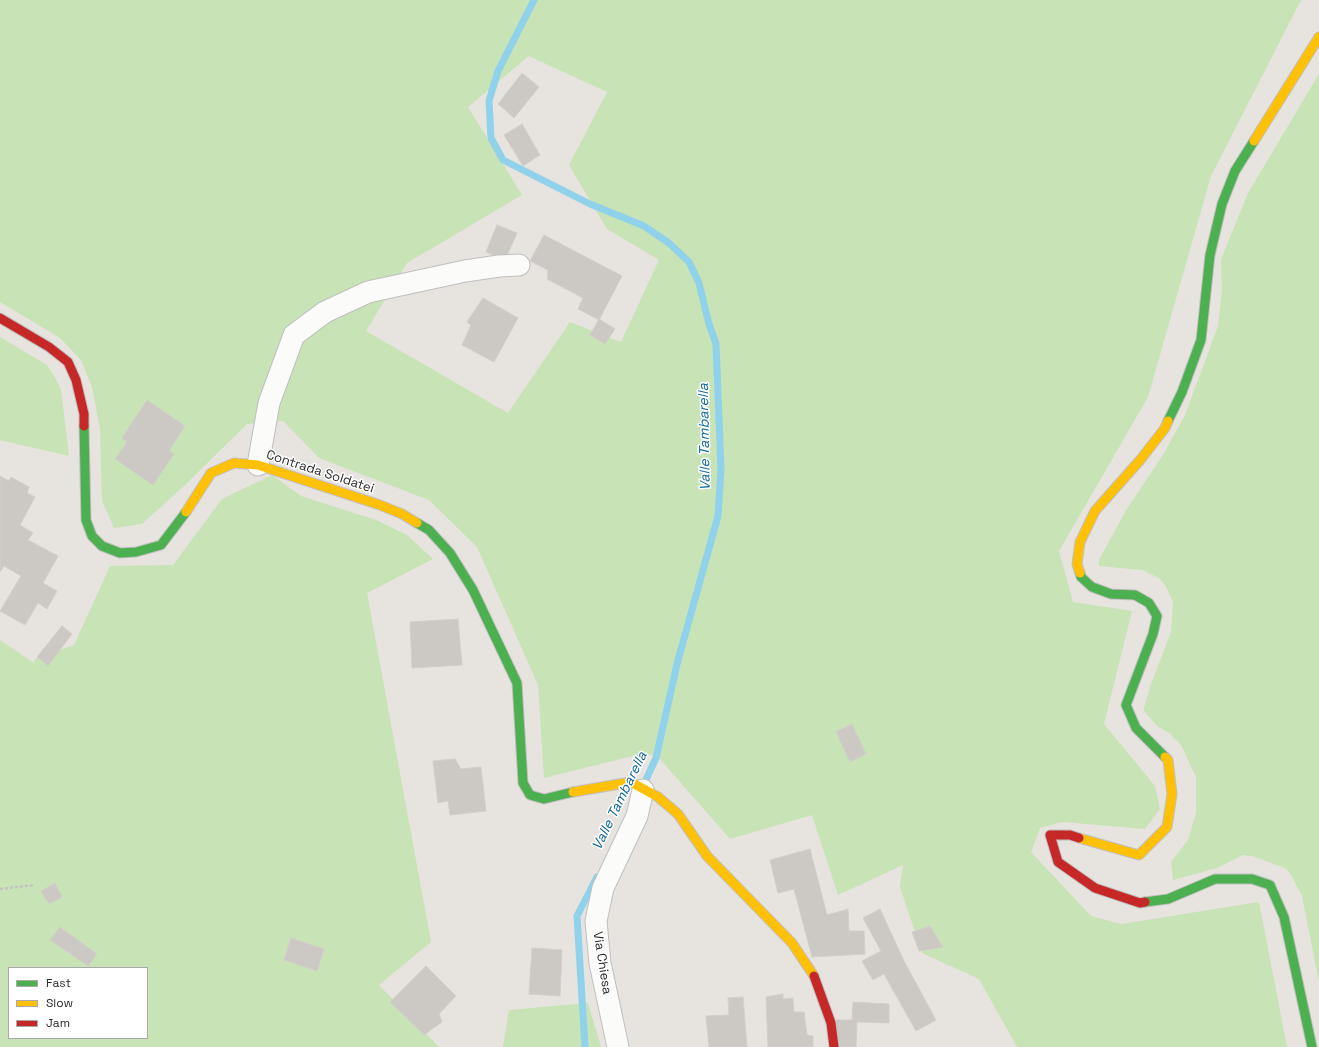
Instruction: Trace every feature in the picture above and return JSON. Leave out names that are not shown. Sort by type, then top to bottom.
[{"type":"street","points":[[1312,1047],[1284,917],[1270,885],[1252,879],[1215,879],[1168,899],[1140,903],[1095,888],[1058,862],[1050,835],[1070,835],[1139,855],[1167,827],[1172,794],[1168,760],[1136,728],[1126,705],[1153,634],[1157,616],[1149,603],[1135,595],[1111,594],[1092,587],[1081,578],[1076,564],[1080,542],[1095,511],[1142,459],[1165,428],[1182,392],[1202,340],[1210,255],[1222,204],[1235,171],[1319,36]]},
{"type":"street","points":[[258,465],[268,403],[294,335],[325,312],[368,292],[465,271],[498,266],[520,265]]},
{"type":"street","name":"Contrada Soldatei","points":[[0,318],[49,347],[68,362],[76,380],[84,414],[86,520],[92,536],[102,546],[120,552],[136,552],[161,545],[178,524],[211,473],[234,463],[258,465],[380,505],[402,514],[429,530],[450,553],[473,590],[517,684],[520,714],[521,766],[523,783],[530,795],[544,799],[578,791],[631,782],[658,797],[678,814],[707,856],[792,943],[817,981],[831,1023],[834,1047]]},
{"type":"street","name":"Via Chiesa","points":[[618,1047],[600,964],[596,920],[604,888],[637,816],[643,790]]},
{"type":"path","points":[[0,890],[34,885]]},
{"type":"green space","points":[[0,0],[1301,0],[1211,176],[1148,397],[1059,551],[1073,602],[1132,611],[1104,724],[1155,786],[1160,809],[1145,829],[1062,822],[1040,828],[1031,852],[1091,916],[1121,924],[1259,902],[1287,1047],[1017,1047],[979,979],[922,953],[900,887],[903,865],[838,895],[812,815],[730,839],[659,758],[645,753],[544,778],[538,685],[477,547],[429,500],[319,458],[283,421],[247,424],[185,485],[142,524],[114,528],[102,501],[100,429],[92,387],[81,360],[60,338],[0,302]],"holes":[[[529,56],[607,92],[569,165],[607,229],[659,260],[621,342],[570,322],[508,413],[366,331],[407,263],[522,195],[468,107]]]},
{"type":"green space","points":[[1319,74],[1319,982],[1302,896],[1290,873],[1285,868],[1252,856],[1243,855],[1217,868],[1173,880],[1171,862],[1188,840],[1196,813],[1196,777],[1181,745],[1169,733],[1157,726],[1144,711],[1144,708],[1150,687],[1171,632],[1173,602],[1165,585],[1159,578],[1142,570],[1099,566],[1099,560],[1125,512],[1163,455],[1185,415],[1218,326],[1222,289],[1221,260],[1228,242],[1248,193]]},
{"type":"green space","points":[[0,337],[47,365],[54,376],[61,389],[69,456],[0,440]]},
{"type":"green space","points":[[272,475],[301,496],[376,520],[407,535],[433,559],[367,593],[431,942],[379,985],[439,1047],[0,1047],[0,640],[34,663],[35,659],[74,645],[110,566],[173,565],[222,499]]},
{"type":"green space","points":[[588,1003],[601,1047],[503,1047],[509,1010]]},
{"type":"building","points":[[522,73],[539,87],[514,118],[498,104]]},
{"type":"building","points":[[522,124],[540,155],[523,166],[504,135]]},
{"type":"building","points":[[497,225],[517,233],[505,260],[486,252]]},
{"type":"building","points":[[544,235],[622,276],[599,320],[578,309],[583,298],[547,279],[548,270],[530,261]]},
{"type":"building","points":[[483,298],[518,318],[494,362],[462,345],[471,325],[467,322]]},
{"type":"building","points":[[599,319],[615,329],[605,344],[590,335]]},
{"type":"building","points":[[147,400],[185,426],[169,451],[174,454],[153,485],[115,459],[127,442],[122,438]]},
{"type":"building","points":[[0,476],[9,481],[11,477],[29,487],[27,493],[35,497],[20,525],[33,533],[28,540],[58,556],[43,583],[57,591],[47,609],[38,603],[25,625],[0,611],[21,576],[4,566],[0,572]]},
{"type":"building","points":[[458,619],[462,665],[412,668],[410,622]]},
{"type":"building","points":[[62,626],[72,634],[48,666],[37,657]]},
{"type":"building","points":[[852,724],[866,754],[850,762],[836,732]]},
{"type":"building","points":[[455,759],[461,769],[481,767],[486,811],[450,815],[448,801],[438,803],[433,761]]},
{"type":"building","points":[[810,849],[827,915],[848,909],[849,931],[864,931],[865,954],[812,957],[794,889],[778,893],[770,860]]},
{"type":"building","points":[[55,883],[62,897],[49,904],[41,891]]},
{"type":"building","points":[[880,909],[904,961],[936,1020],[916,1031],[884,974],[873,980],[862,961],[881,951],[863,918]]},
{"type":"building","points":[[930,926],[943,947],[919,951],[912,932]]},
{"type":"building","points":[[60,927],[97,954],[88,966],[50,940]]},
{"type":"building","points":[[291,938],[324,949],[317,971],[284,960]]},
{"type":"building","points":[[532,948],[562,950],[560,996],[529,994]]},
{"type":"building","points":[[426,966],[456,996],[439,1014],[442,1022],[424,1035],[390,1002]]},
{"type":"building","points":[[783,994],[783,999],[793,998],[794,1012],[804,1012],[807,1035],[813,1036],[813,1047],[768,1047],[766,997]]},
{"type":"building","points":[[743,997],[747,1047],[709,1047],[706,1016],[729,1015],[728,998]]},
{"type":"building","points":[[853,1002],[889,1004],[889,1023],[857,1022],[856,1047],[836,1047],[836,1020],[852,1020]]},
{"type":"waterway","name":"Valle Tambarella","points":[[534,0],[498,71],[489,101],[491,138],[503,160],[590,204],[644,226],[669,243],[689,262],[699,283],[709,324],[716,344],[721,469],[718,516],[677,664],[656,758],[643,786]]},
{"type":"waterway","name":"Valle Tambarella","points":[[585,1047],[577,916],[597,877]]},
{"type":"traffic: fast","points":[[1168,421],[1182,392],[1201,340],[1210,255],[1222,204],[1235,171],[1254,141]]},
{"type":"traffic: fast","points":[[84,426],[86,520],[92,536],[102,546],[120,553],[136,552],[161,545],[186,512]]},
{"type":"traffic: fast","points":[[417,523],[429,530],[450,553],[473,590],[517,683],[523,783],[530,795],[544,799],[573,792]]},
{"type":"traffic: fast","points":[[1080,573],[1081,577],[1092,587],[1111,594],[1135,595],[1149,603],[1157,616],[1153,634],[1126,705],[1136,728],[1165,757]]},
{"type":"traffic: fast","points":[[1145,902],[1168,899],[1215,879],[1252,879],[1270,885],[1284,917],[1312,1047]]},
{"type":"traffic: slow","points":[[1254,141],[1319,37]]},
{"type":"traffic: slow","points":[[1080,573],[1077,564],[1080,542],[1095,511],[1141,459],[1165,428],[1168,421]]},
{"type":"traffic: slow","points":[[186,512],[211,473],[234,463],[258,465],[380,505],[402,514],[417,523]]},
{"type":"traffic: slow","points":[[1079,838],[1139,855],[1167,827],[1172,794],[1168,760],[1165,757]]},
{"type":"traffic: slow","points":[[573,792],[631,782],[658,797],[678,814],[707,856],[792,943],[814,976]]},
{"type":"traffic: jam","points":[[0,318],[49,347],[68,362],[76,380],[84,414],[84,426]]},
{"type":"traffic: jam","points":[[1079,838],[1070,835],[1050,835],[1058,862],[1095,888],[1140,903],[1145,902]]},
{"type":"traffic: jam","points":[[814,976],[831,1023],[834,1047]]}]
